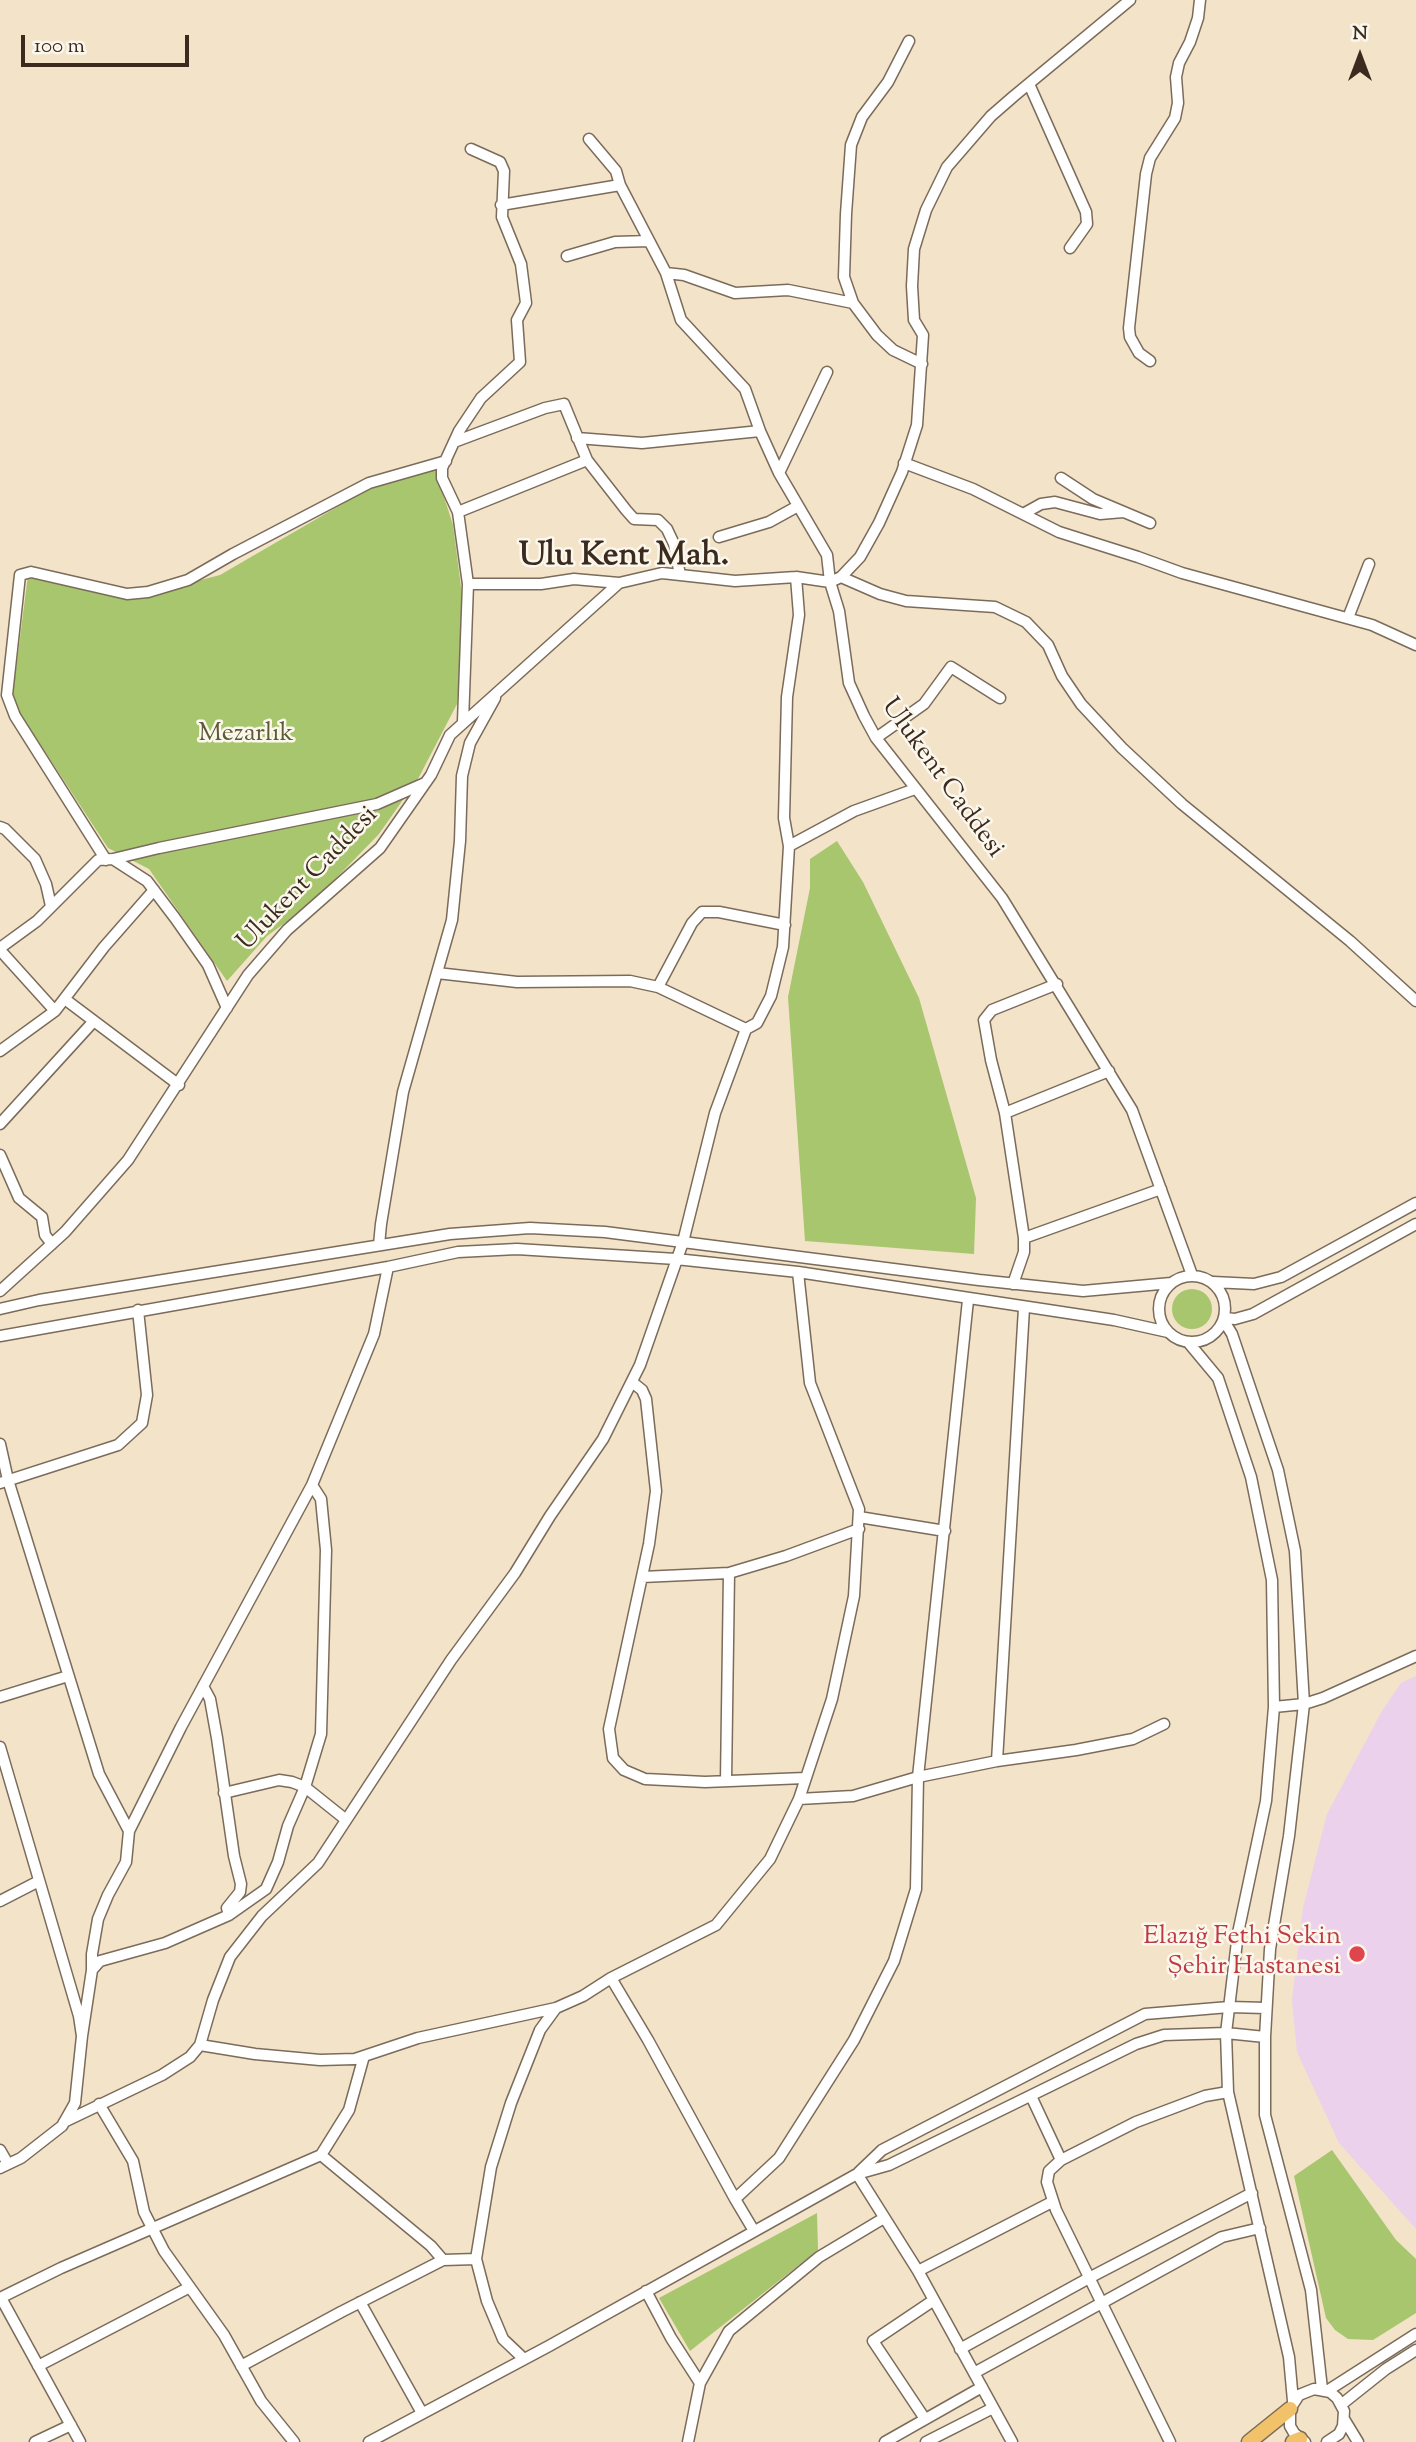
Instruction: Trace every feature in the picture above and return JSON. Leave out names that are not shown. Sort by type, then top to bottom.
[{"type":"main road","points":[[1249,2442],[1291,2405]]},
{"type":"street","points":[[835,579],[860,557],[879,523],[904,463],[916,425],[923,335],[914,320],[912,286],[915,249],[926,210],[947,167],[992,116],[1130,0]]},
{"type":"street","points":[[1150,361],[1139,353],[1130,337],[1129,328],[1146,174],[1150,158],[1175,118],[1178,103],[1176,77],[1198,18],[1200,0]]},
{"type":"street","points":[[909,41],[888,82],[862,117],[851,145],[844,277],[853,303],[877,335],[893,350],[922,364]]},
{"type":"street","points":[[1028,84],[1086,212],[1087,224],[1070,248]]},
{"type":"street","points":[[589,139],[616,171],[620,184],[666,273],[681,320],[745,389],[779,473],[827,555],[835,579]]},
{"type":"street","points":[[463,722],[468,584],[457,512],[442,478],[442,468],[454,442],[481,398],[520,362],[517,320],[526,303],[522,264],[502,217],[504,171],[499,162],[471,149]]},
{"type":"street","points":[[501,205],[620,184]]},
{"type":"street","points":[[567,256],[615,242],[649,241]]},
{"type":"street","points":[[666,273],[684,275],[735,293],[788,290],[853,303]]},
{"type":"street","points":[[779,473],[827,372]]},
{"type":"street","points":[[454,442],[545,408],[564,404],[587,460],[634,519],[658,520],[667,529],[674,544],[680,575]]},
{"type":"street","points":[[576,438],[642,443],[760,431]]},
{"type":"street","points":[[457,512],[587,460]]},
{"type":"street","points":[[227,1008],[208,965],[154,890],[147,881],[109,860],[15,716],[7,695],[20,575],[31,572],[127,594],[148,592],[188,580],[369,483],[446,461]]},
{"type":"street","points":[[904,463],[974,489],[1059,532],[1138,556],[1182,573],[1372,625],[1416,645]]},
{"type":"street","points":[[1061,478],[1093,499],[1150,523]]},
{"type":"street","points":[[1023,514],[1041,504],[1055,502],[1100,514],[1123,512]]},
{"type":"street","points":[[719,537],[769,522],[798,506]]},
{"type":"street","points":[[1348,618],[1369,564]]},
{"type":"street","name":"Ulukent Caddesi","points":[[0,1291],[52,1244],[128,1160],[248,975],[287,930],[380,848],[426,782],[450,735],[619,583],[662,573],[735,581],[796,577],[835,579],[849,683],[876,738],[1002,898],[1132,1110],[1192,1275]]},
{"type":"street","points":[[0,2150],[4,2166],[21,2158],[64,2122],[162,2075],[190,2057],[200,2045],[230,1956],[261,1916],[318,1863],[451,1660],[515,1573],[603,1439],[632,1382],[683,1242],[715,1113],[746,1029],[757,1023],[771,996],[783,947],[789,846],[784,818],[787,697],[799,615],[796,577]]},
{"type":"street","points":[[468,584],[541,584],[575,579],[619,583]]},
{"type":"street","points":[[835,579],[906,601],[995,607],[1026,622],[1048,645],[1062,677],[1081,704],[1122,748],[1182,804],[1350,941],[1416,1001]]},
{"type":"street","points":[[876,738],[924,704],[951,667],[1000,698]]},
{"type":"street","points":[[380,1245],[381,1224],[403,1092],[452,920],[460,841],[462,776],[470,743],[499,689]]},
{"type":"street","points":[[55,1011],[0,949],[37,921],[99,860],[377,804],[426,782]]},
{"type":"street","points":[[789,846],[854,811],[915,789]]},
{"type":"street","points":[[0,827],[35,859],[46,884],[51,906]]},
{"type":"street","points":[[0,1051],[66,1000],[104,947],[154,890]]},
{"type":"street","points":[[658,987],[692,923],[702,912],[719,912],[785,925]]},
{"type":"street","points":[[438,973],[517,982],[630,981],[658,987],[746,1029]]},
{"type":"street","points":[[1013,1284],[1024,1252],[1024,1237],[1005,1112],[984,1020],[992,1010],[1057,984]]},
{"type":"street","points":[[66,1000],[179,1085]]},
{"type":"street","points":[[0,1124],[93,1022]]},
{"type":"street","points":[[1005,1112],[1109,1071]]},
{"type":"street","points":[[0,1154],[19,1198],[42,1217],[45,1235],[52,1244]]},
{"type":"street","points":[[1024,1237],[1161,1189]]},
{"type":"street","points":[[1416,1203],[1281,1278],[1254,1284],[1213,1282],[1192,1275],[1181,1277],[1171,1283],[1159,1301],[1162,1323],[1177,1339],[1188,1342],[1209,1338],[1224,1320],[1253,1314],[1416,1224]]},
{"type":"street","points":[[0,1309],[39,1300],[450,1234],[530,1228],[605,1232],[1083,1291],[1171,1283]]},
{"type":"street","points":[[0,1336],[388,1267],[458,1252],[517,1249],[676,1259],[798,1272],[968,1300],[1114,1320],[1168,1332]]},
{"type":"street","points":[[64,2122],[75,2103],[93,1944],[108,1895],[126,1862],[130,1831],[203,1686],[312,1485],[374,1334],[388,1267]]},
{"type":"street","points":[[200,2045],[255,2054],[320,2060],[355,2059],[418,2038],[556,2008],[716,1925],[770,1859],[799,1799],[832,1699],[854,1596],[859,1523],[859,1509],[810,1383],[798,1272]]},
{"type":"street","points":[[1213,1282],[1225,1300],[1224,1320],[1232,1334],[1278,1470],[1295,1551],[1304,1704],[1289,1836],[1270,1949],[1265,2037],[1265,2115],[1311,2290],[1325,2390],[1342,2404],[1344,2419],[1358,2442]]},
{"type":"street","points":[[735,2199],[779,2158],[854,2040],[894,1961],[916,1889],[918,1777],[968,1300]]},
{"type":"street","points":[[997,1761],[1024,1308]]},
{"type":"street","points":[[4,1482],[118,1445],[142,1423],[147,1395],[138,1310]]},
{"type":"street","points":[[1188,1342],[1218,1378],[1251,1477],[1272,1580],[1274,1707],[1266,1801],[1238,1933],[1226,2033],[1228,2092],[1289,2357],[1290,2426],[1300,2441]]},
{"type":"street","points":[[632,1382],[642,1390],[646,1399],[656,1491],[642,1577],[609,1729],[613,1758],[624,1770],[645,1779],[726,1781],[805,1778]]},
{"type":"street","points":[[0,1444],[4,1482],[44,1591],[99,1773],[130,1831]]},
{"type":"street","points":[[92,1970],[100,1961],[165,1943],[229,1915],[266,1889],[305,1787],[321,1734],[326,1550],[321,1499],[312,1485]]},
{"type":"street","points":[[642,1577],[729,1573],[786,1556],[859,1523],[944,1531]]},
{"type":"street","points":[[726,1781],[729,1573]]},
{"type":"street","points":[[1274,1707],[1304,1704],[1341,1691],[1416,1656]]},
{"type":"street","points":[[0,1697],[68,1676]]},
{"type":"street","points":[[203,1686],[210,1699],[215,1725],[234,1856],[241,1884],[240,1892],[227,1908],[229,1915]]},
{"type":"street","points":[[799,1799],[853,1796],[918,1777],[1133,1739],[1164,1724]]},
{"type":"street","points":[[0,1747],[79,2016],[82,2036]]},
{"type":"street","points":[[224,1793],[279,1780],[292,1782],[305,1787],[345,1819]]},
{"type":"street","points":[[0,1901],[40,1881]]},
{"type":"street","points":[[611,1978],[754,2231]]},
{"type":"street","points":[[857,2174],[882,2150],[1145,2014],[1229,2007],[1266,2008]]},
{"type":"street","points":[[523,2358],[503,2339],[487,2301],[476,2259],[491,2167],[511,2103],[540,2030],[556,2008]]},
{"type":"street","points":[[369,2442],[382,2439],[422,2413],[857,2174],[890,2165],[1136,2044],[1164,2035],[1226,2033],[1265,2037]]},
{"type":"street","points":[[80,2442],[0,2298],[61,2268],[321,2155],[349,2110],[364,2056]]},
{"type":"street","points":[[1170,2442],[1052,2202],[1047,2182],[1049,2171],[1061,2160],[1136,2122],[1205,2096],[1228,2092]]},
{"type":"street","points":[[1031,2096],[1061,2160]]},
{"type":"street","points":[[99,2104],[134,2161],[144,2212],[164,2251],[224,2335],[261,2401],[294,2442]]},
{"type":"street","points":[[321,2155],[431,2246],[443,2260]]},
{"type":"street","points":[[857,2174],[918,2272],[1012,2442]]},
{"type":"street","points":[[960,2348],[1252,2193]]},
{"type":"street","points":[[918,2272],[1052,2202]]},
{"type":"street","points":[[691,2439],[700,2384],[729,2331],[819,2258],[884,2218]]},
{"type":"street","points":[[974,2373],[1223,2237],[1260,2228]]},
{"type":"street","points":[[241,2366],[443,2260],[476,2259]]},
{"type":"street","points":[[38,2366],[188,2288]]},
{"type":"street","points":[[646,2291],[700,2384]]},
{"type":"street","points":[[925,2419],[873,2341],[934,2300]]},
{"type":"street","points":[[360,2302],[422,2413]]},
{"type":"street","points":[[1291,2405],[1306,2391],[1325,2390],[1416,2334]]},
{"type":"street","points":[[1342,2404],[1386,2369],[1416,2350]]},
{"type":"street","points":[[885,2442],[982,2387]]},
{"type":"street","points":[[926,2442],[993,2408]]},
{"type":"street","points":[[1327,2442],[1339,2434],[1344,2419]]},
{"type":"street","points":[[36,2442],[71,2425]]},
{"type":"shaded area","name":"Elazığ Fethi Sekin Şehir Hastanesi","points":[[1416,1676],[1416,2229],[1339,2143],[1297,2052],[1292,2000],[1303,1908],[1327,1814],[1382,1711],[1401,1683]]},
{"type":"green space","name":"Mezarlık","points":[[434,466],[453,525],[465,618],[457,704],[419,777],[379,834],[311,904],[267,936],[227,981],[149,869],[108,848],[12,701],[28,575],[128,599],[220,575],[375,485]]},
{"type":"green space","points":[[837,841],[863,882],[919,998],[976,1198],[974,1254],[805,1241],[788,997],[810,888],[810,859]]},
{"type":"green space","points":[[1192,1289],[1206,1295],[1212,1309],[1206,1323],[1192,1329],[1178,1323],[1172,1309],[1178,1295]]},
{"type":"green space","points":[[1332,2150],[1396,2240],[1416,2259],[1416,2313],[1373,2340],[1348,2339],[1335,2330],[1326,2318],[1294,2176]]},
{"type":"green space","points":[[817,2213],[818,2250],[690,2351],[659,2298]]},
{"type":"place","name":"Elazığ Fethi Sekin Şehir Hastanesi","points":[[1357,1954]]},
{"type":"district","name":"Ulu Kent Mah.","points":[[624,558]]}]
